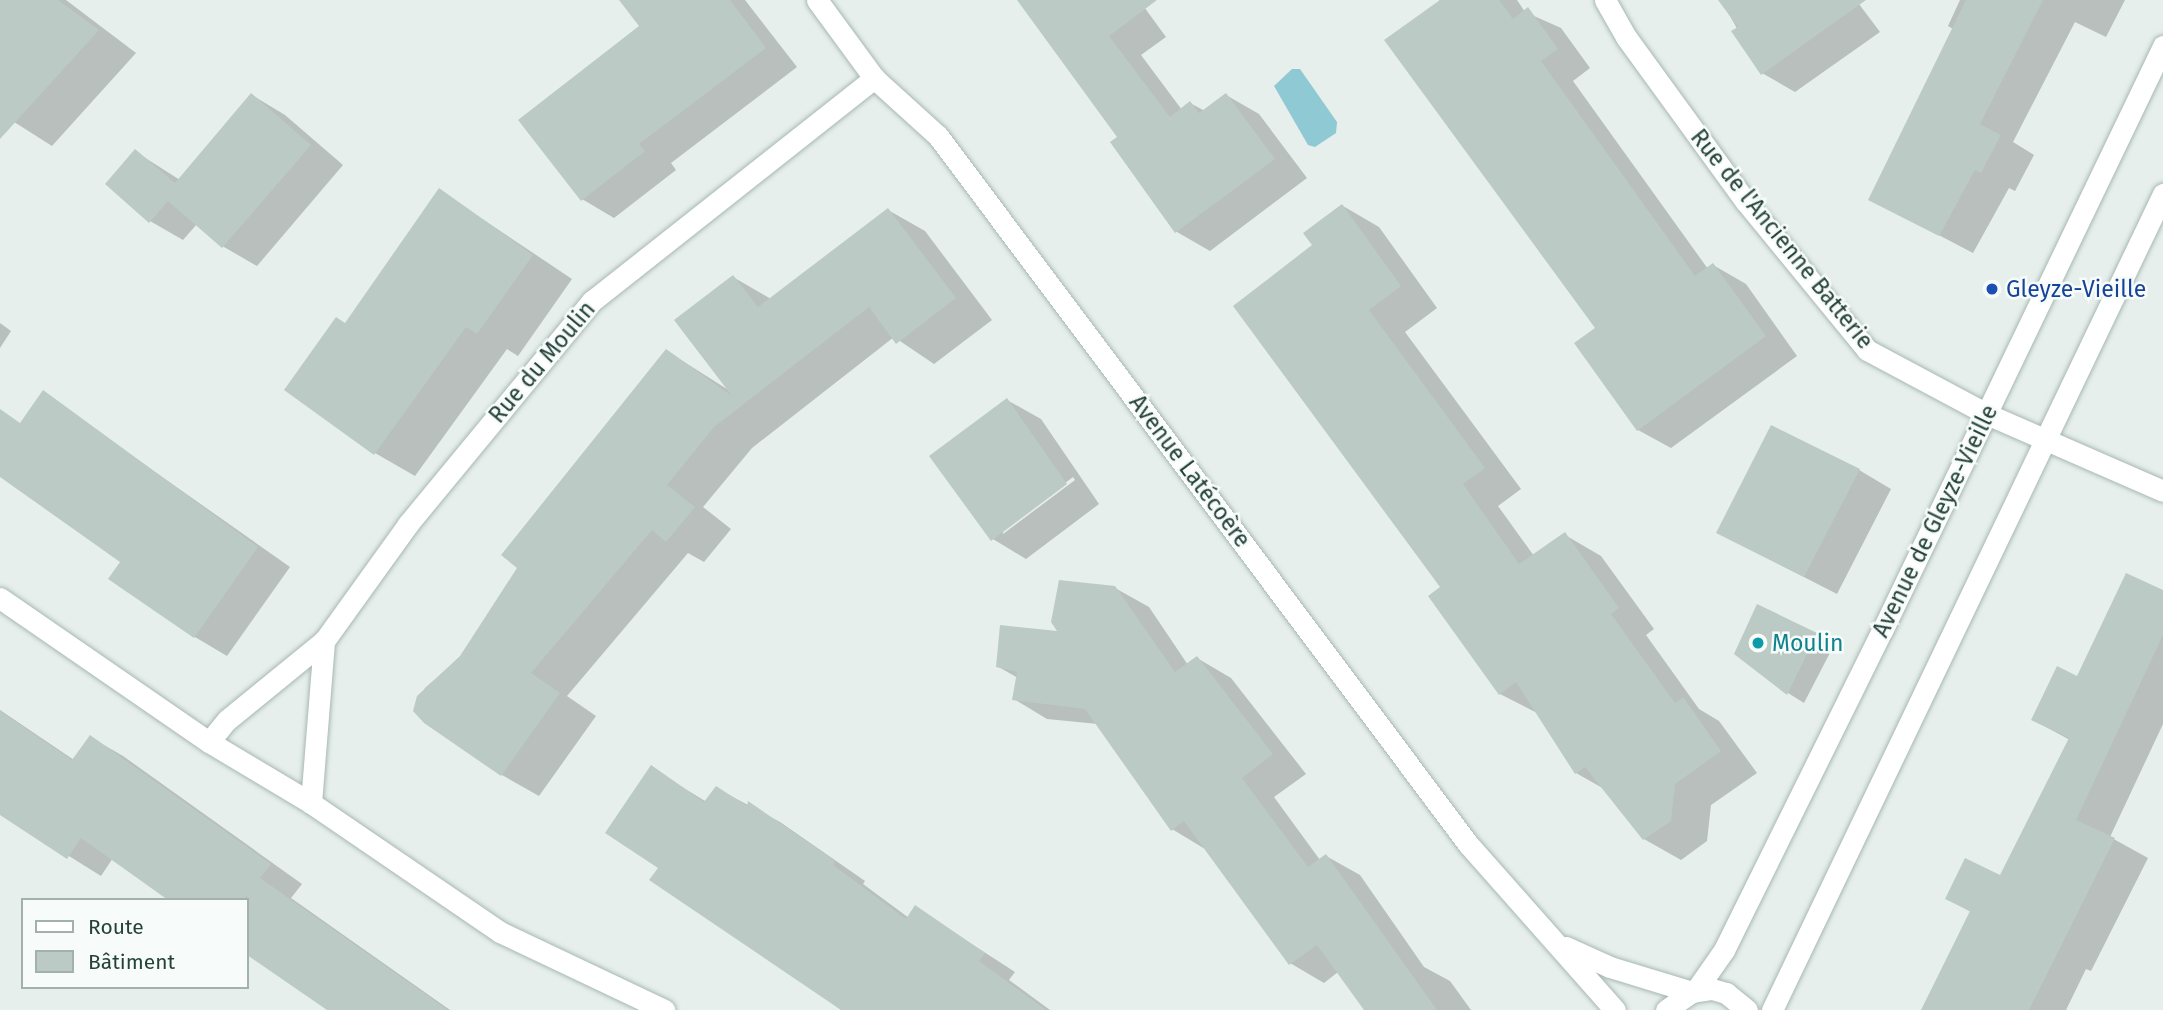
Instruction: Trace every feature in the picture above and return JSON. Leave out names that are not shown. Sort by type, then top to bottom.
[{"type":"street","name":"Avenue Latécoère","points":[[817,0],[874,78],[938,136],[1468,844],[1529,916],[1561,945],[1615,1010]]},
{"type":"street","name":"Rue de l'Ancienne Batterie","points":[[1605,0],[1626,37],[1746,202],[1867,351],[1987,414],[2047,437],[2163,491]]},
{"type":"street","name":"Avenue de Gleyze-Vieille","points":[[1694,991],[1724,950],[1987,414],[2163,46]]},
{"type":"street","name":"Rue du Moulin","points":[[209,743],[227,720],[324,641],[408,524],[592,301],[874,78]]},
{"type":"street","points":[[1772,1010],[2163,194]]},
{"type":"street","points":[[0,598],[209,743],[311,803],[500,932],[664,1010]]},
{"type":"street","points":[[311,803],[324,641]]},
{"type":"street","name":"Avenue Latécoère","points":[[1561,945],[1610,967],[1694,991],[1726,993],[1747,1010]]},
{"type":"street","points":[[1666,1010],[1694,991]]},
{"type":"water","points":[[1292,69],[1300,69],[1337,122],[1336,133],[1315,147],[1308,145],[1274,86]]},
{"type":"building","points":[[0,0],[58,0],[99,30],[0,139]]},
{"type":"building","points":[[619,0],[730,0],[766,48],[639,144],[645,151],[581,201],[518,120],[639,26]]},
{"type":"building","points":[[1017,0],[1157,0],[1109,36],[1170,117],[1190,101],[1199,113],[1226,93],[1275,159],[1175,233],[1110,142],[1117,137]]},
{"type":"building","points":[[1440,0],[1499,0],[1513,19],[1528,7],[1558,49],[1541,61],[1695,276],[1713,263],[1766,336],[1637,431],[1574,343],[1595,328],[1384,40]]},
{"type":"building","points":[[1718,0],[1866,0],[1761,75],[1731,31],[1738,27]]},
{"type":"building","points":[[1966,0],[2043,0],[1980,124],[2001,135],[1981,173],[1975,170],[1939,236],[1868,200]]},
{"type":"building","points":[[251,93],[311,145],[222,248],[168,201],[149,223],[105,184],[135,149],[175,183]]},
{"type":"building","points":[[439,188],[533,255],[477,334],[466,327],[374,455],[284,390],[336,317],[345,323]]},
{"type":"building","points":[[1342,204],[1401,286],[1369,310],[1485,468],[1463,484],[1519,564],[1565,532],[1619,608],[1611,614],[1675,703],[1683,697],[1721,751],[1675,784],[1671,821],[1643,840],[1585,767],[1575,774],[1516,682],[1499,695],[1428,596],[1440,587],[1233,306],[1312,245],[1303,233]]},
{"type":"building","points":[[888,208],[956,298],[896,344],[869,307],[714,427],[667,485],[695,507],[666,542],[652,530],[531,673],[560,693],[501,776],[424,723],[413,711],[417,696],[460,656],[517,568],[501,555],[666,349],[732,396],[674,320],[733,275],[758,307]]},
{"type":"building","points":[[43,390],[258,547],[194,638],[108,579],[120,562],[0,477],[0,409],[20,423]]},
{"type":"building","points":[[1007,398],[1067,484],[991,541],[929,456]]},
{"type":"building","points":[[1771,425],[1860,469],[1804,577],[1716,533]]},
{"type":"building","points":[[2126,573],[2163,590],[2163,635],[2076,820],[2115,838],[2029,1010],[1921,1010],[1970,911],[1945,899],[1965,858],[2000,875],[2069,738],[2031,720],[2057,666],[2077,676]]},
{"type":"building","points":[[1059,580],[1115,586],[1175,672],[1197,656],[1273,754],[1242,778],[1308,867],[1326,854],[1437,1010],[1364,1010],[1317,945],[1289,965],[1184,821],[1171,831],[1085,709],[1012,700],[1017,672],[996,667],[1000,625],[1057,631],[1051,622]]},
{"type":"building","points":[[1757,604],[1817,633],[1787,695],[1734,654]]},
{"type":"building","points":[[0,711],[72,760],[90,735],[271,864],[260,878],[448,1010],[327,1010],[248,956],[247,895],[245,898],[165,898],[81,838],[67,859],[0,815]]},
{"type":"building","points":[[651,765],[704,802],[716,786],[747,806],[748,801],[835,861],[833,865],[906,919],[915,905],[985,953],[979,961],[1046,1010],[841,1010],[649,880],[658,868],[605,833]]},
{"type":"place","name":"Gleyze-Vieille","points":[[1992,289]]},
{"type":"place","name":"Moulin","points":[[1758,643]]}]
